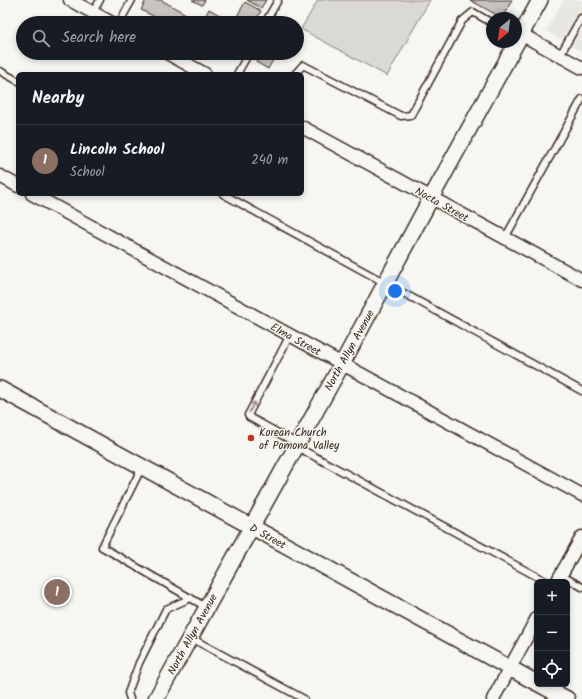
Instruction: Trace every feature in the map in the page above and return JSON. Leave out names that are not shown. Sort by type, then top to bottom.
[{"type":"street","points":[[70,0],[100,16]]},
{"type":"street","name":"North Allyn Avenue","points":[[522,30],[540,0]]},
{"type":"street","points":[[522,36],[560,55],[582,68]]},
{"type":"street","name":"North Allyn Avenue","points":[[156,699],[342,364],[512,48]]},
{"type":"street","points":[[180,60],[202,72]]},
{"type":"street","name":"Nocta Street","points":[[304,128],[582,280]]},
{"type":"street","points":[[0,176],[16,185]]},
{"type":"street","name":"Elma Street","points":[[36,196],[582,495]]},
{"type":"street","name":"D Street","points":[[0,389],[534,681]]},
{"type":"street","points":[[559,579],[582,537]]},
{"type":"street","points":[[493,699],[534,624]]},
{"type":"street","name":"D Street","points":[[545,687],[567,699]]},
{"type":"lane","points":[[93,12],[100,0]]},
{"type":"lane","points":[[123,16],[132,0]]},
{"type":"lane","points":[[269,16],[278,0]]},
{"type":"lane","points":[[297,72],[303,65],[401,116],[411,115],[462,21],[473,12],[486,20]]},
{"type":"lane","points":[[560,55],[582,18]]},
{"type":"lane","points":[[238,72],[245,60]]},
{"type":"lane","points":[[0,71],[16,80]]},
{"type":"lane","points":[[505,238],[582,98]]},
{"type":"lane","points":[[226,196],[582,391]]},
{"type":"lane","points":[[290,335],[248,415],[249,417],[297,445],[542,579]]},
{"type":"lane","points":[[142,467],[102,547],[207,607]]},
{"type":"lane","points":[[570,583],[582,587]]},
{"type":"lane","points":[[130,699],[128,693],[139,663],[166,609],[191,598]]},
{"type":"lane","points":[[190,637],[304,699]]},
{"type":"shaded area","points":[[318,0],[430,0],[387,76],[304,31],[304,24]]},
{"type":"shaded area","points":[[563,0],[582,0],[582,52],[546,31]]},
{"type":"building","points":[[146,0],[161,0],[189,16],[153,16],[141,10]]},
{"type":"building","points":[[192,0],[205,0],[202,5]]},
{"type":"building","points":[[247,0],[266,0],[261,8]]},
{"type":"building","points":[[470,0],[512,0],[505,12],[491,12]]},
{"type":"building","points":[[245,2],[261,11],[258,16],[237,16]]},
{"type":"building","points":[[209,9],[221,16],[206,16]]},
{"type":"building","points":[[257,60],[273,60],[268,69],[256,62]]},
{"type":"place","name":"Korean Church of Pomona Valley","points":[[251,438]]},
{"type":"place","name":"Lincoln School","points":[[57,592]]}]
